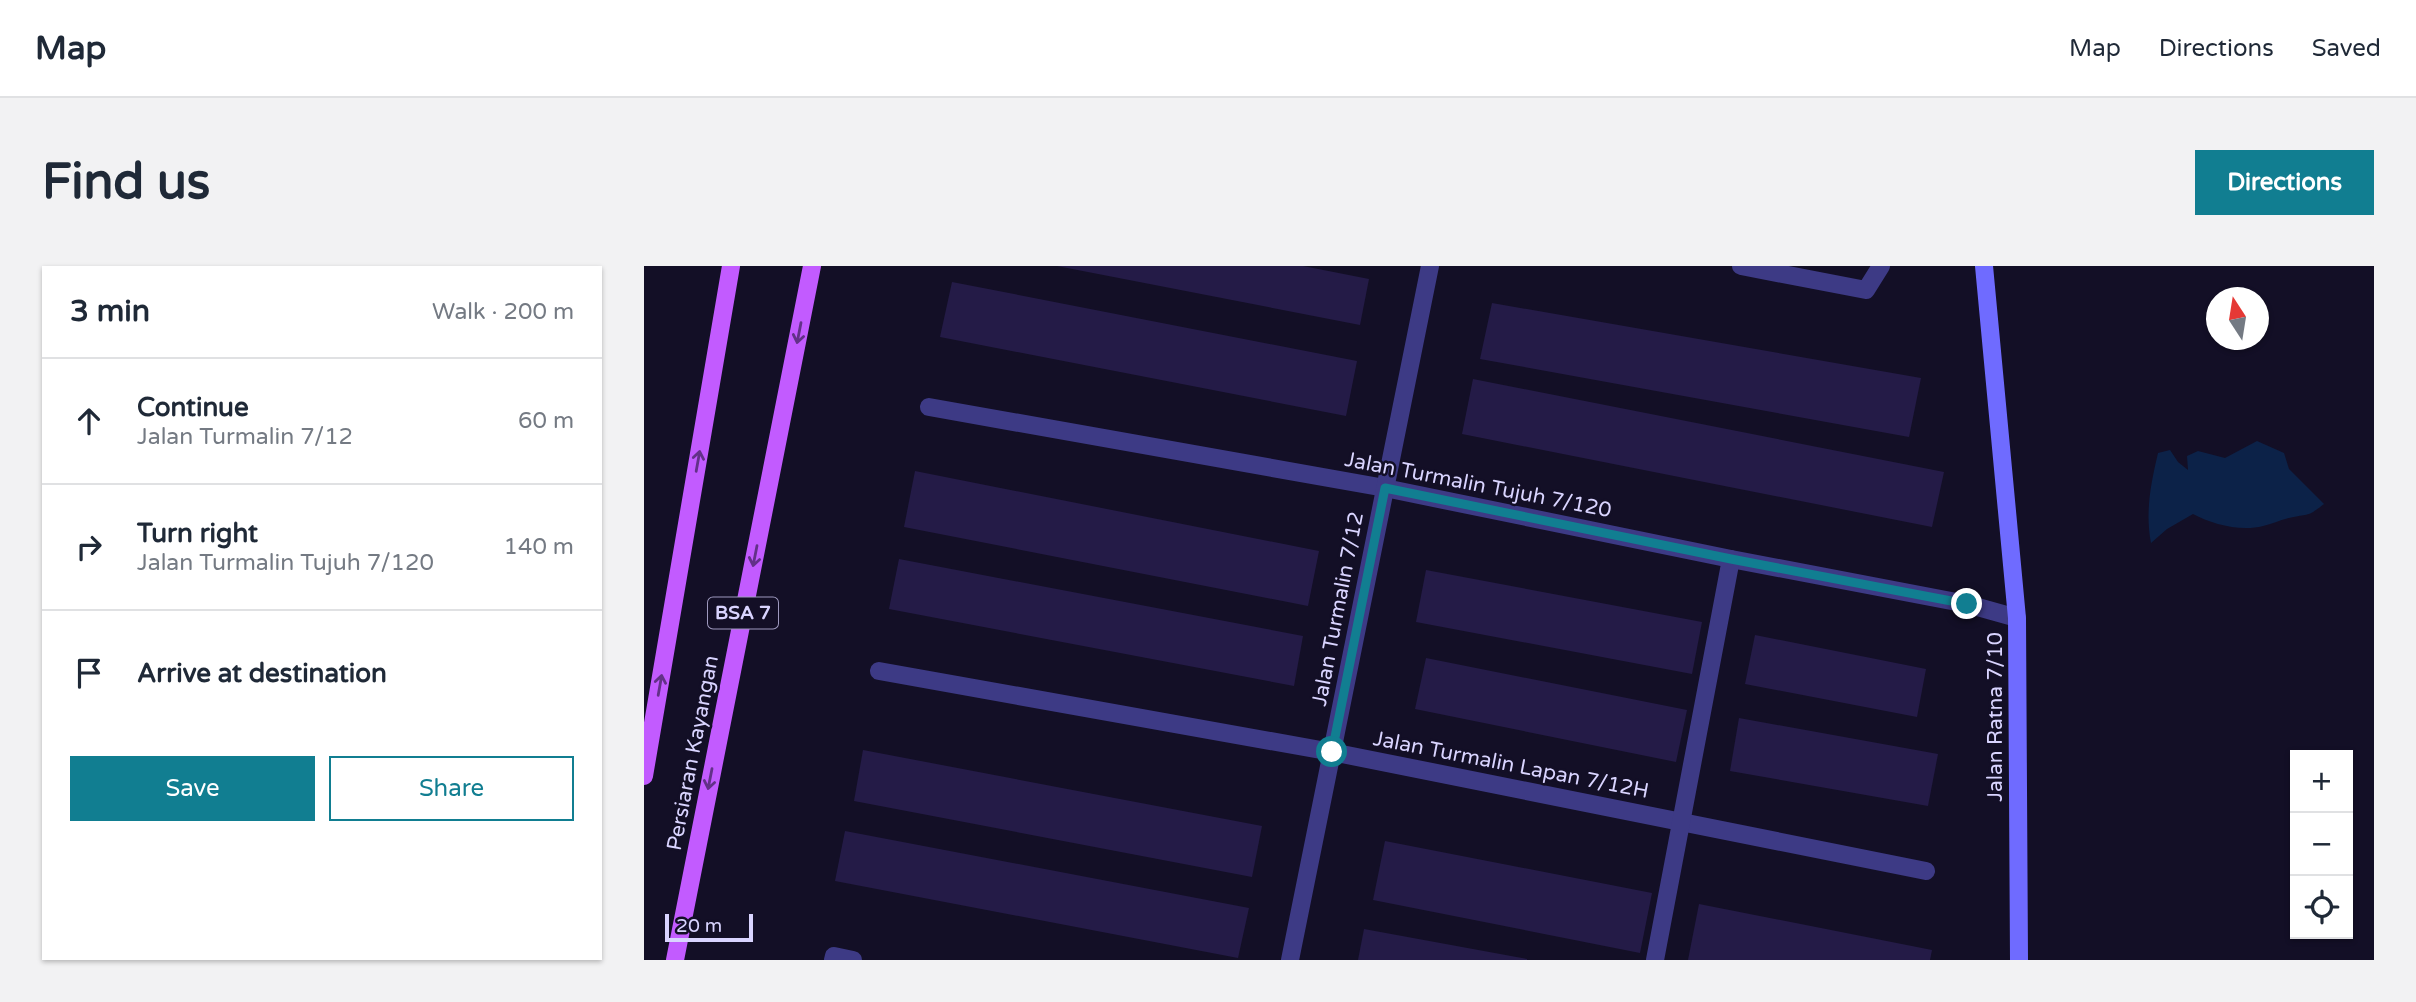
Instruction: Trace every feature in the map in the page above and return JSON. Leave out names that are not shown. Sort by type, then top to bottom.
[{"type":"main road","name":"Persiaran Kayangan","points":[[644,776],[730,266]]},
{"type":"main road","name":"Persiaran Kayangan","points":[[675,960],[812,266]]},
{"type":"street","name":"Jalan Turmalin 7/12","points":[[1290,960],[1430,266]]},
{"type":"street","points":[[1741,266],[1866,290],[1881,266]]},
{"type":"street","name":"Jalan Ratna 7/10","points":[[1984,266],[2017,618],[2019,960]]},
{"type":"street","name":"Jalan Turmalin Tujuh 7/120","points":[[929,407],[1385,488],[1967,604],[2017,618]]},
{"type":"street","points":[[1655,960],[1731,559]]},
{"type":"street","name":"Jalan Turmalin Lapan 7/12H","points":[[879,671],[1332,752],[1926,871]]},
{"type":"street","points":[[834,958],[853,960]]},
{"type":"water","points":[[2257,441],[2284,453],[2289,469],[2324,504],[2308,514],[2254,528],[2226,526],[2193,514],[2167,529],[2151,543],[2149,509],[2158,453],[2170,450],[2188,470],[2187,456],[2198,451],[2225,458]]},
{"type":"building","points":[[1057,266],[1303,266],[1369,279],[1360,325]]},
{"type":"building","points":[[952,282],[1357,361],[1346,416],[940,337]]},
{"type":"building","points":[[1492,303],[1921,378],[1909,437],[1480,359]]},
{"type":"building","points":[[1473,379],[1944,472],[1932,527],[1462,434]]},
{"type":"building","points":[[915,471],[1319,551],[1308,606],[904,527]]},
{"type":"building","points":[[899,559],[1303,636],[1294,686],[889,609]]},
{"type":"building","points":[[1426,570],[1702,622],[1692,674],[1416,622]]},
{"type":"building","points":[[1755,635],[1926,669],[1917,717],[1745,684]]},
{"type":"building","points":[[1426,658],[1687,710],[1676,762],[1415,709]]},
{"type":"building","points":[[1739,718],[1938,754],[1928,806],[1730,771]]},
{"type":"building","points":[[863,750],[1262,826],[1252,877],[854,801]]},
{"type":"building","points":[[845,831],[1249,908],[1238,958],[835,881]]},
{"type":"building","points":[[1385,841],[1652,893],[1640,953],[1373,900]]},
{"type":"building","points":[[1699,904],[1932,950],[1930,960],[1688,960]]},
{"type":"building","points":[[1364,929],[1527,959],[1527,960],[1358,960]]},
{"type":"route","points":[[1332,752],[1385,488],[1967,604]]}]
